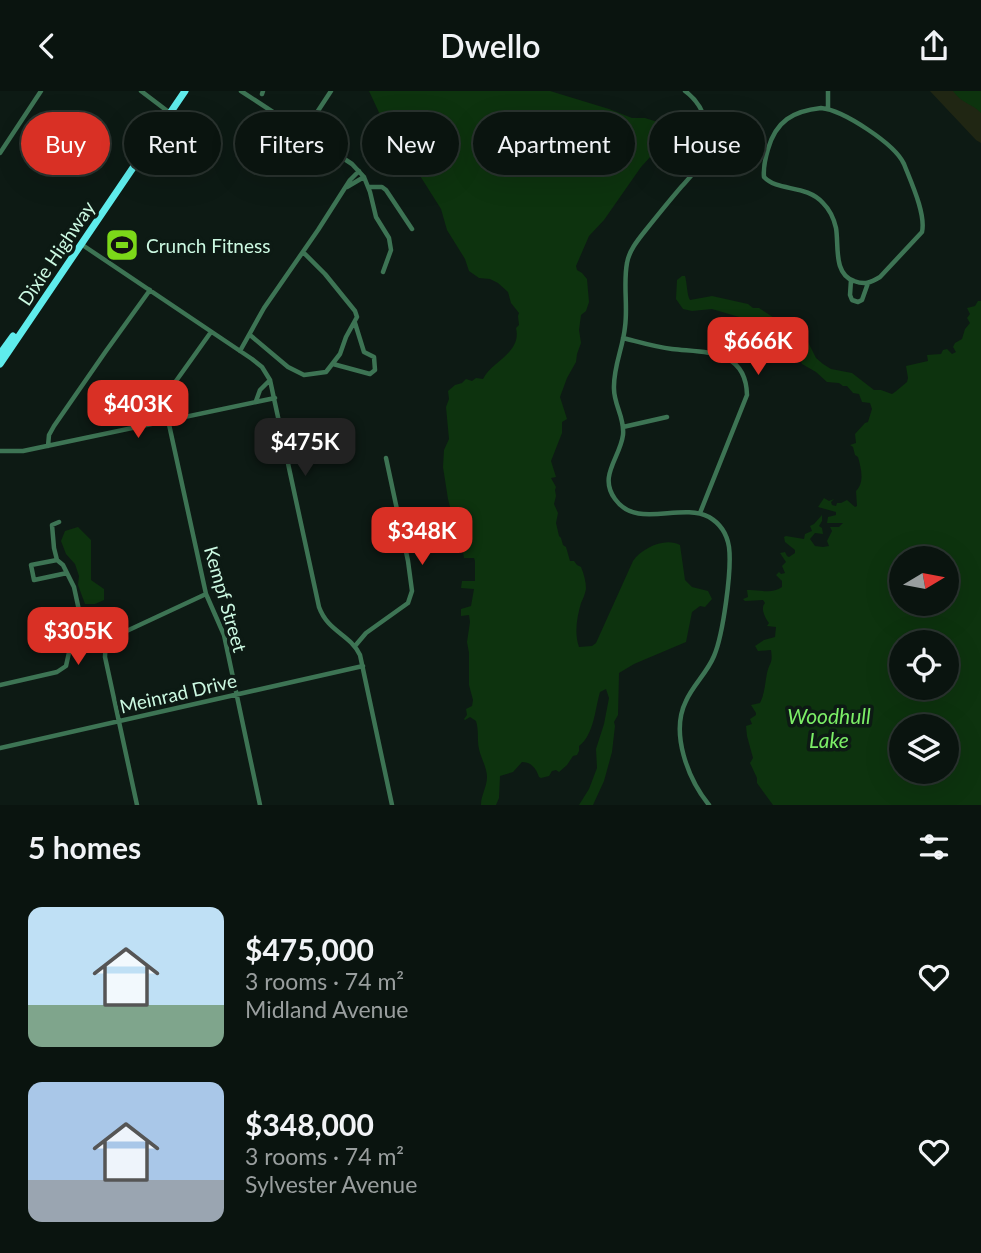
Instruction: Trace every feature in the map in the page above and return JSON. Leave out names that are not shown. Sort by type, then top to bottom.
[{"type":"main road","name":"Dixie Highway","points":[[171,112],[185,91]]},
{"type":"main road","name":"Dixie Highway","points":[[0,363],[128,175]]},
{"type":"main road","points":[[0,354],[17,330],[26,325]]},
{"type":"street","points":[[0,153],[41,91]]},
{"type":"street","points":[[141,91],[169,112]]},
{"type":"street","points":[[240,91],[352,164],[364,177],[376,217],[390,245],[383,272]]},
{"type":"street","points":[[317,112],[331,91]]},
{"type":"street","points":[[685,91],[703,113],[708,142],[696,170],[646,229],[628,257],[625,330],[615,368],[614,390],[623,427],[621,445],[608,477],[611,494],[630,512],[643,515],[685,511],[700,513],[722,527],[728,544],[728,576],[719,642],[709,665],[684,705],[680,722],[681,741],[692,778],[709,805]]},
{"type":"street","points":[[828,91],[828,109]]},
{"type":"street","points":[[813,109],[828,109],[862,127],[892,147],[901,157],[921,214],[922,232],[880,277],[868,283],[851,280],[841,269],[835,225],[823,203],[814,195],[772,183],[764,174],[774,131],[791,116],[813,109]]},
{"type":"street","points":[[240,351],[264,308],[350,180],[359,171]]},
{"type":"street","points":[[346,188],[364,177]]},
{"type":"street","points":[[368,187],[382,187],[412,229]]},
{"type":"street","points":[[81,244],[240,351],[262,367],[270,380],[319,607],[327,623],[355,646],[360,655],[392,805]]},
{"type":"street","points":[[250,335],[288,367],[304,375],[326,372],[340,354],[357,317],[355,310],[303,252]]},
{"type":"street","points":[[851,280],[850,295],[852,300],[858,302],[862,300],[868,283]]},
{"type":"street","points":[[48,446],[49,435],[54,426],[150,290]]},
{"type":"street","points":[[333,364],[370,374],[375,370],[374,356],[364,352],[355,322]]},
{"type":"street","points":[[149,424],[211,332]]},
{"type":"street","points":[[623,338],[661,348],[716,354],[736,363],[745,378],[747,395],[700,513]]},
{"type":"street","points":[[256,402],[260,390],[270,380]]},
{"type":"street","points":[[0,451],[23,451],[275,398]]},
{"type":"street","name":"Kempf Street","points":[[166,400],[165,406],[206,594],[222,627],[260,805]]},
{"type":"street","points":[[623,427],[667,417]]},
{"type":"street","points":[[355,646],[372,628],[408,603],[412,591],[386,458]]},
{"type":"street","points":[[0,685],[57,672],[66,666],[76,621],[80,615],[74,587],[63,565],[57,560],[52,525],[59,522]]},
{"type":"street","points":[[57,560],[31,565],[34,580],[67,573]]},
{"type":"street","points":[[137,805],[105,657],[107,644],[118,635],[206,594]]},
{"type":"street","name":"Meinrad Drive","points":[[0,748],[363,666]]},
{"type":"shaded area","points":[[930,91],[981,91],[981,143],[976,140]]},
{"type":"water","points":[[369,91],[550,91],[617,112],[473,112],[473,175],[635,175],[635,118],[649,119],[649,158],[589,236],[576,266],[587,279],[589,302],[586,311],[581,315],[581,343],[576,362],[560,397],[567,419],[562,422],[562,433],[551,461],[556,477],[551,478],[556,487],[556,523],[570,561],[581,567],[585,581],[586,589],[577,625],[579,647],[596,643],[633,561],[654,545],[668,542],[680,545],[685,580],[692,587],[708,591],[712,599],[705,607],[700,606],[692,612],[686,642],[619,673],[618,715],[614,722],[612,752],[604,781],[593,805],[579,805],[597,768],[596,749],[609,698],[606,689],[600,692],[588,735],[579,746],[577,755],[573,756],[567,765],[559,772],[552,771],[549,776],[541,778],[533,766],[522,762],[513,772],[500,776],[496,805],[481,805],[487,774],[479,749],[476,721],[470,717],[464,719],[467,715],[466,709],[472,706],[473,700],[469,685],[469,615],[461,616],[461,609],[471,606],[474,589],[461,588],[462,581],[475,581],[475,561],[474,558],[464,558],[456,513],[450,507],[448,499],[443,467],[444,450],[449,439],[446,407],[448,391],[466,379],[483,379],[511,350],[517,337],[519,313],[511,303],[508,292],[498,283],[479,278],[469,271],[465,259],[447,230],[441,209],[420,175],[459,175],[459,112],[379,112]]},
{"type":"water","points":[[953,91],[981,91],[981,113],[960,99]]},
{"type":"water","name":"Woodhull Lake","points":[[685,276],[690,300],[712,296],[759,308],[802,336],[823,364],[831,369],[852,373],[874,390],[892,394],[907,382],[906,366],[928,361],[927,355],[941,354],[943,350],[947,349],[952,354],[956,352],[953,347],[962,339],[970,323],[967,308],[981,301],[981,805],[773,805],[757,783],[750,763],[753,758],[746,726],[752,724],[750,719],[756,715],[751,705],[760,703],[762,699],[772,658],[771,650],[758,651],[755,646],[775,637],[776,627],[767,626],[769,623],[764,613],[763,600],[743,599],[748,597],[747,590],[769,591],[782,587],[782,581],[776,575],[779,572],[785,573],[782,566],[786,562],[780,553],[785,552],[789,557],[795,553],[784,537],[804,539],[805,534],[812,531],[810,526],[822,515],[819,526],[823,534],[815,533],[810,539],[815,546],[829,546],[827,541],[832,531],[830,527],[839,527],[843,523],[827,523],[828,517],[836,515],[836,512],[818,507],[824,498],[829,501],[834,499],[831,502],[836,506],[837,503],[847,500],[857,506],[856,491],[861,483],[861,470],[858,457],[850,445],[856,443],[855,434],[868,422],[872,409],[870,403],[862,402],[859,394],[853,393],[847,386],[827,382],[802,364],[786,342],[762,325],[712,309],[683,309],[676,299],[677,280]]},
{"type":"water","points":[[78,527],[91,540],[91,580],[104,589],[104,600],[95,604],[85,604],[78,585],[79,576],[75,564],[66,554],[61,541],[65,531]]},
{"type":"place","name":"Crunch Fitness","points":[[122,245]]}]
